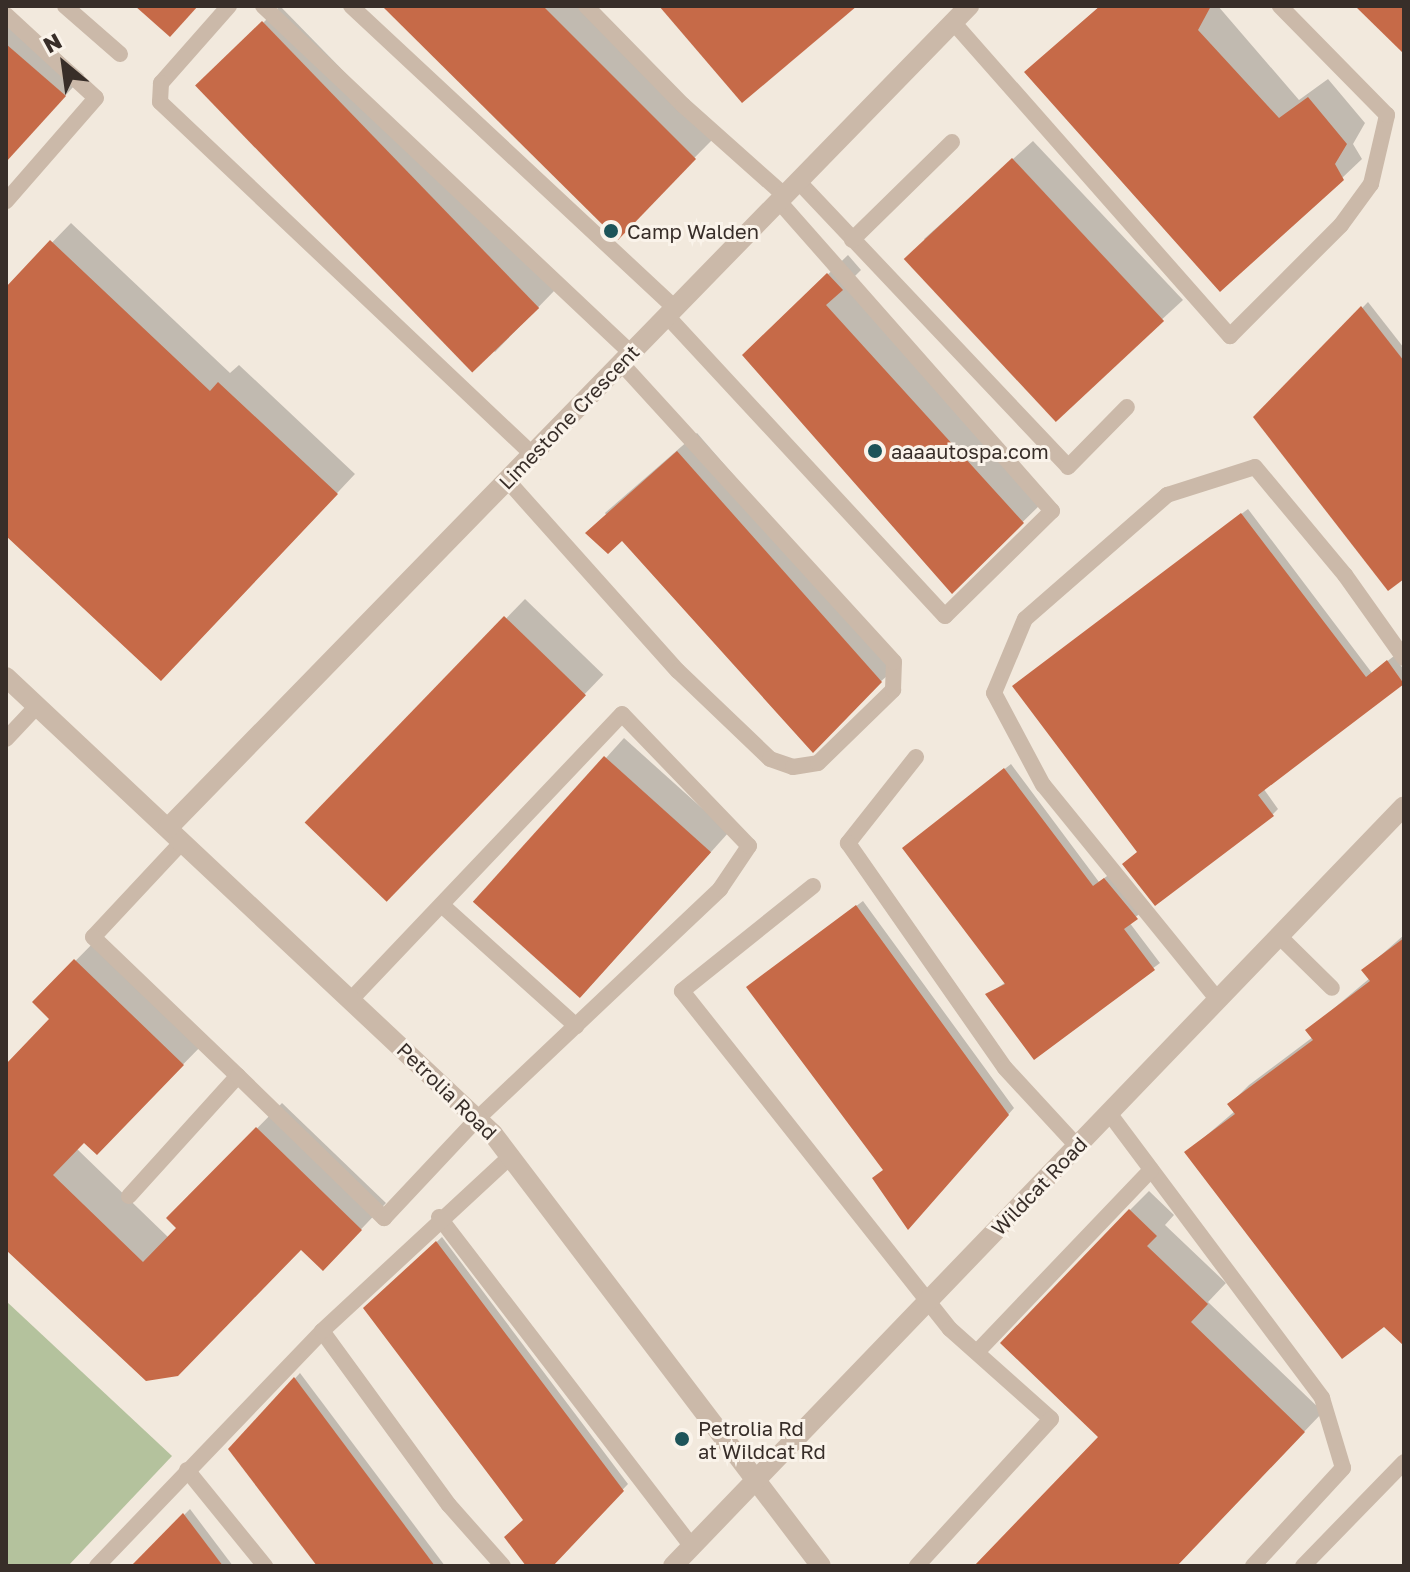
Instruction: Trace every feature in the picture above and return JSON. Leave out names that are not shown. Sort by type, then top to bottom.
[{"type":"street","name":"Limestone Crescent","points":[[175,835],[507,480],[969,6]]},
{"type":"street","name":"Petrolia Road","points":[[6,677],[352,999],[477,1119],[511,1156],[821,1566]]},
{"type":"street","name":"Wildcat Road","points":[[673,1566],[1404,806]]},
{"type":"lane","points":[[65,6],[120,54]]},
{"type":"lane","points":[[229,6],[161,83],[160,102],[532,454]]},
{"type":"lane","points":[[263,6],[626,358],[894,662],[893,690],[818,763],[793,767],[770,759],[678,671],[507,480]]},
{"type":"lane","points":[[351,6],[671,312],[945,616],[1052,511],[787,192]]},
{"type":"lane","points":[[586,6],[683,105],[787,192],[852,240],[1068,467],[1127,407]]},
{"type":"lane","points":[[953,22],[1230,336],[1341,225],[1371,184],[1387,115],[1280,6]]},
{"type":"lane","points":[[6,15],[96,98],[6,201]]},
{"type":"lane","points":[[852,240],[952,142]]},
{"type":"lane","points":[[1218,1000],[1043,785],[994,693],[1025,619],[1167,495],[1255,467],[1345,575],[1404,658]]},
{"type":"lane","points":[[6,739],[37,706]]},
{"type":"lane","points":[[175,835],[93,937],[384,1218],[477,1119],[720,889],[749,846],[622,714],[444,907],[352,999]]},
{"type":"lane","points":[[916,757],[848,843],[1005,1068],[1077,1146]]},
{"type":"lane","points":[[813,886],[682,991],[927,1302],[1051,1419],[917,1566]]},
{"type":"lane","points":[[444,907],[576,1026]]},
{"type":"lane","points":[[1279,936],[1332,988]]},
{"type":"lane","points":[[129,1196],[238,1076]]},
{"type":"lane","points":[[1109,1113],[1322,1398],[1343,1468],[1253,1566]]},
{"type":"lane","points":[[97,1566],[322,1331],[439,1217],[511,1156]]},
{"type":"lane","points":[[977,1352],[1151,1170]]},
{"type":"lane","points":[[439,1217],[692,1547]]},
{"type":"lane","points":[[322,1331],[449,1505],[503,1566]]},
{"type":"lane","points":[[1303,1566],[1404,1462]]},
{"type":"lane","points":[[187,1470],[265,1566]]},
{"type":"green space","points":[[6,1301],[172,1456],[68,1566],[6,1566]]},
{"type":"building","points":[[135,6],[198,6],[170,37]]},
{"type":"building","points":[[382,6],[543,6],[696,159],[618,240]]},
{"type":"building","points":[[659,6],[857,6],[742,103]]},
{"type":"building","points":[[1100,6],[1211,6],[1198,30],[1279,118],[1308,97],[1347,144],[1335,164],[1344,180],[1220,292],[1024,72]]},
{"type":"building","points":[[1355,6],[1404,6],[1404,54]]},
{"type":"building","points":[[262,21],[539,308],[472,373],[195,86]]},
{"type":"building","points":[[6,44],[66,96],[6,162]]},
{"type":"building","points":[[1012,158],[1164,321],[1056,422],[904,259]]},
{"type":"building","points":[[50,240],[210,391],[218,382],[338,494],[161,681],[6,536],[6,287]]},
{"type":"building","points":[[827,273],[843,290],[826,305],[1024,523],[952,594],[742,355]]},
{"type":"building","points":[[1361,306],[1404,361],[1404,579],[1388,591],[1253,417]]},
{"type":"building","points":[[677,451],[882,682],[813,753],[622,541],[608,554],[585,533]]},
{"type":"building","points":[[1241,513],[1366,677],[1387,660],[1404,684],[1258,795],[1274,816],[1155,906],[1122,864],[1137,852],[1012,686]]},
{"type":"building","points":[[504,616],[586,695],[387,902],[305,822]]},
{"type":"building","points":[[604,756],[711,852],[580,998],[473,902]]},
{"type":"building","points":[[1004,768],[1093,886],[1104,878],[1138,919],[1124,929],[1155,970],[1034,1060],[985,994],[1005,984],[902,848]]},
{"type":"building","points":[[856,905],[1009,1115],[908,1230],[872,1178],[883,1170],[746,987]]},
{"type":"building","points":[[1404,938],[1404,1346],[1384,1327],[1342,1359],[1184,1152],[1235,1114],[1227,1104],[1313,1040],[1305,1030],[1370,981],[1361,970]]},
{"type":"building","points":[[74,959],[184,1065],[97,1155],[84,1143],[53,1175],[143,1262],[176,1228],[166,1218],[256,1127],[362,1230],[323,1271],[301,1250],[178,1376],[146,1381],[6,1250],[6,1064],[49,1019],[32,1002]]},
{"type":"building","points":[[1129,1209],[1157,1236],[1147,1246],[1208,1304],[1191,1322],[1305,1432],[1177,1566],[974,1566],[1098,1437],[1000,1343]]},
{"type":"building","points":[[436,1241],[624,1491],[553,1566],[526,1566],[504,1537],[523,1520],[363,1308]]},
{"type":"building","points":[[294,1377],[435,1566],[317,1566],[228,1449]]},
{"type":"building","points":[[183,1513],[223,1566],[131,1566]]},
{"type":"place","name":"Camp Walden","points":[[611,231]]},
{"type":"place","name":"aaaautospa.com","points":[[875,451]]},
{"type":"place","name":"Petrolia Rd at Wildcat Rd","points":[[682,1439]]}]
